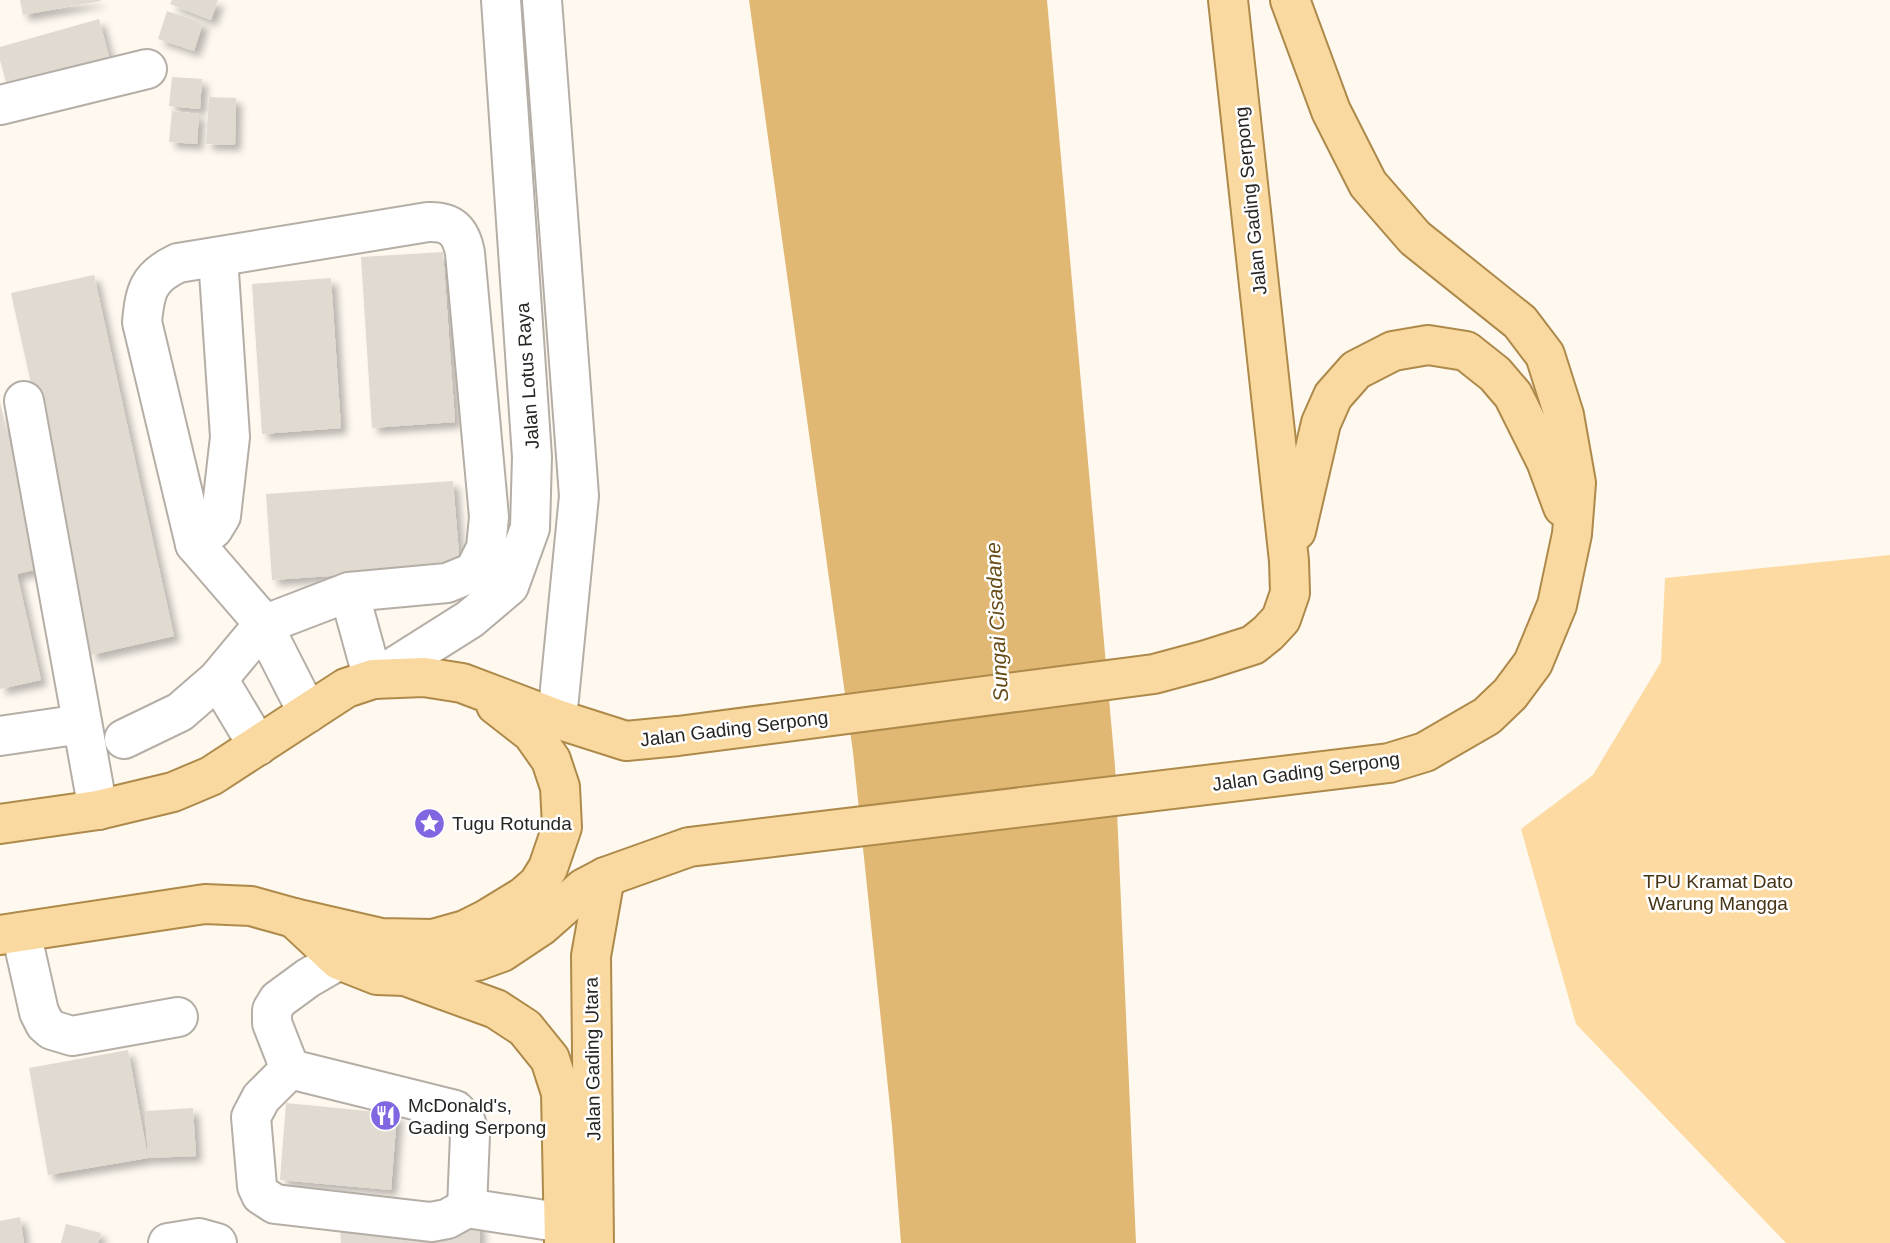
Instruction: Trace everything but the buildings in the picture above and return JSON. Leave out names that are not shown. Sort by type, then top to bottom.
[{"type":"main road","name":"Jalan Gading Serpong","points":[[0,824],[98,810],[173,792],[211,776],[346,688],[374,679],[424,677],[462,683],[557,719],[626,741],[678,737],[1154,674],[1253,645],[1281,619],[1290,593],[1289,561],[1227,0]]},
{"type":"main road","name":"Jalan Gading Serpong","points":[[595,883],[689,847],[1389,763],[1424,752],[1487,716],[1510,694],[1533,663],[1557,604],[1572,534],[1576,483],[1564,415],[1545,355],[1520,322],[1415,238],[1368,184],[1331,111],[1290,0]]},
{"type":"main road","points":[[1289,561],[1321,423],[1333,396],[1356,370],[1393,351],[1428,345],[1466,351],[1495,374],[1513,395],[1546,461],[1572,534]]},
{"type":"main road","points":[[11,934],[205,904],[251,906],[381,938],[433,939],[465,930],[487,919],[523,897],[538,884],[548,868],[562,827],[560,787],[551,760],[532,733],[473,688]]},
{"type":"main road","points":[[294,918],[339,960],[377,975],[405,976],[477,961],[502,952],[541,926],[595,883]]},
{"type":"main road","name":"Jalan Gading Utara","points":[[574,1236],[595,883]]},
{"type":"main road","name":"Jalan Gading Utara","points":[[405,976],[496,1009],[525,1028],[550,1059],[561,1093],[574,1236]]},
{"type":"street","name":"Jalan Lotus Raya","points":[[374,679],[470,619],[509,586],[530,528],[532,457],[500,0]]},
{"type":"street","points":[[542,0],[579,496],[557,719]]},
{"type":"street","points":[[0,105],[147,69]]},
{"type":"street","points":[[124,739],[180,712],[218,678],[264,625],[349,592],[447,583],[474,572],[486,548],[489,517],[463,243],[456,231],[447,224],[438,222],[178,263],[163,270],[150,285],[144,302],[142,323],[195,544],[264,625],[308,713]]},
{"type":"street","points":[[195,544],[213,529],[221,516],[230,437],[218,257]]},
{"type":"street","points":[[24,401],[98,810]]},
{"type":"street","points":[[530,528],[574,547]]},
{"type":"street","points":[[349,592],[374,679]]},
{"type":"street","points":[[218,678],[258,746]]},
{"type":"street","points":[[0,737],[82,724]]},
{"type":"street","points":[[11,934],[39,1012],[51,1030],[72,1036],[178,1017]]},
{"type":"street","points":[[290,1069],[272,1023],[272,1010],[278,1000],[339,960]]},
{"type":"street","points":[[290,1069],[454,1110],[465,1120],[470,1135],[467,1208]]},
{"type":"street","points":[[290,1069],[261,1098],[251,1116],[257,1185],[261,1195],[275,1204],[431,1222],[447,1219],[467,1208],[574,1236]]},
{"type":"street","points":[[168,1243],[199,1238],[217,1243]]},
{"type":"green space","name":"TPU Kramat Dato Warung Mangga","points":[[1890,555],[1890,1243],[1786,1243],[1576,1024],[1521,829],[1593,775],[1661,662],[1665,578]]},
{"type":"water","name":"Sungai Cisadane","points":[[749,0],[1047,0],[1115,766],[1136,1243],[901,1243],[892,1126],[853,752]]},
{"type":"place","name":"Tugu Rotunda","points":[[429,823]]},
{"type":"place","name":"McDonald's, Gading Serpong","points":[[385,1116]]}]
